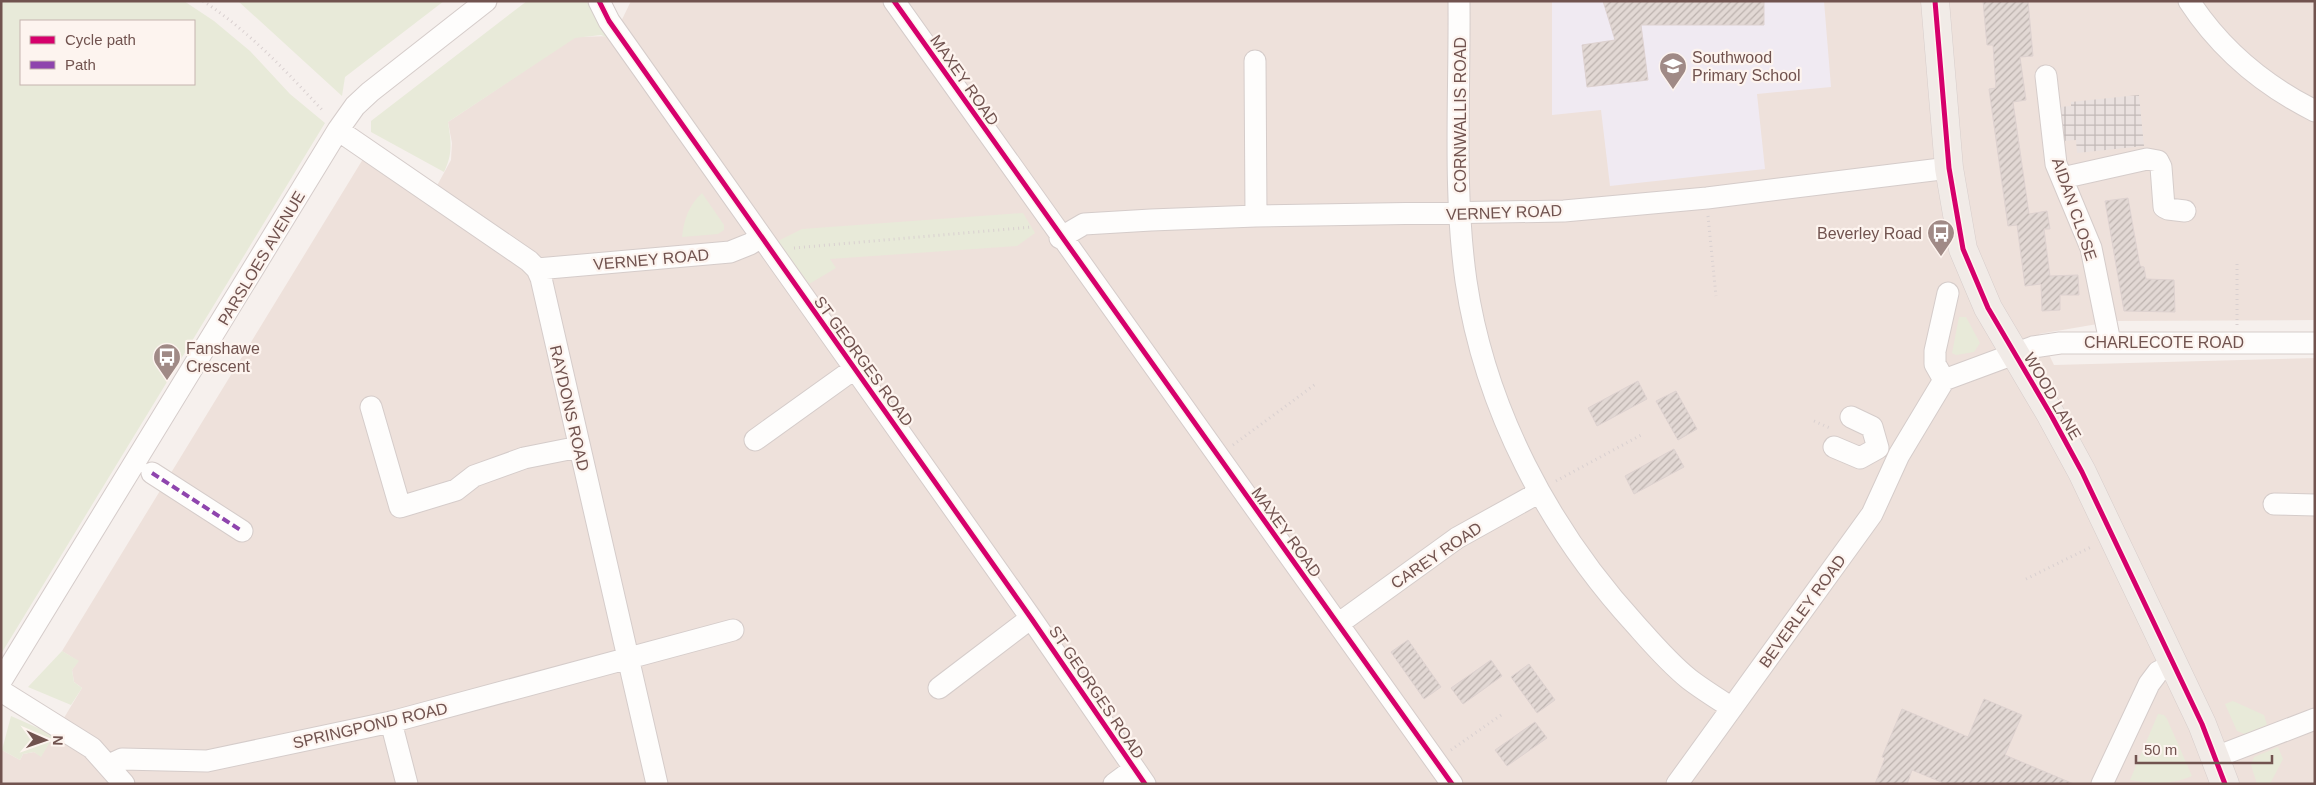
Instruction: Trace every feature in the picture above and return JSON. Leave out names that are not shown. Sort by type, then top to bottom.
[{"type":"main road","name":"WOOD LANE","points":[[1935,1],[1948,168],[1963,249],[1988,308],[2051,415],[2113,537],[2174,664],[2216,757],[2225,784]]},
{"type":"street","name":"PARSLOES AVENUE","points":[[1,681],[338,130],[355,106],[370,92],[486,1]]},
{"type":"street","name":"ST GEORGES ROAD","points":[[599,1],[609,21],[1031,618],[1140,776]]},
{"type":"street","name":"MAXEY ROAD","points":[[894,1],[1060,238],[1452,784]]},
{"type":"street","name":"CORNWALLIS ROAD","points":[[1459,1],[1460,214],[1466,281],[1485,364],[1509,428],[1538,493],[1575,549],[1616,603],[1658,650],[1689,678],[1732,708]]},
{"type":"street","points":[[2188,1],[2202,21],[2227,50],[2255,76],[2287,97],[2315,111]]},
{"type":"street","points":[[1255,61],[1256,216]]},
{"type":"street","name":"AIDAN CLOSE","points":[[2046,76],[2056,164],[2091,248],[2110,342]]},
{"type":"street","points":[[338,130],[529,261],[537,269]]},
{"type":"street","points":[[2062,178],[2147,159],[2158,161],[2162,167],[2164,206],[2168,209],[2186,211]]},
{"type":"street","name":"VERNEY ROAD","points":[[1060,238],[1084,224],[1256,216],[1564,211],[1706,198],[1948,168]]},
{"type":"street","name":"VERNEY ROAD","points":[[537,269],[730,252],[750,244],[761,237]]},
{"type":"street","name":"RAYDONS ROAD","points":[[537,269],[657,784]]},
{"type":"street","points":[[1948,293],[1934,351],[1935,364],[1944,380],[2015,355]]},
{"type":"street","name":"CHARLECOTE ROAD","points":[[2015,355],[2044,345],[2110,342],[2315,343]]},
{"type":"street","points":[[756,440],[854,369]]},
{"type":"street","name":"BEVERLEY ROAD","points":[[1677,784],[1872,514],[1899,455],[1944,380]]},
{"type":"street","points":[[371,407],[400,507],[456,490],[474,476],[524,458],[579,447]]},
{"type":"street","points":[[1851,417],[1872,427],[1875,447]]},
{"type":"street","points":[[1834,447],[1860,458],[1875,447]]},
{"type":"street","points":[[1875,447],[1899,455]]},
{"type":"street","points":[[152,474],[242,531]]},
{"type":"street","name":"CAREY ROAD","points":[[1338,624],[1457,538],[1538,493]]},
{"type":"street","points":[[2274,504],[2315,505]]},
{"type":"street","points":[[939,688],[1031,618]]},
{"type":"street","name":"SPRINGPOND ROAD","points":[[109,765],[122,759],[207,761],[391,722],[733,630]]},
{"type":"street","points":[[2102,784],[2148,684],[2158,672],[2174,664]]},
{"type":"street","points":[[1,691],[92,748],[124,784]]},
{"type":"street","points":[[2216,757],[2315,719]]},
{"type":"street","points":[[391,722],[407,784]]},
{"type":"street","points":[[1114,784],[1140,776]]},
{"type":"path","points":[[203,1],[230,18],[288,73],[324,112]]},
{"type":"path","points":[[1706,198],[1716,296]]},
{"type":"path","points":[[789,248],[1037,226]]},
{"type":"path","points":[[2237,261],[2237,342]]},
{"type":"path","points":[[1217,457],[1317,383]]},
{"type":"path","points":[[1538,493],[1643,434]]},
{"type":"path","points":[[2026,579],[2113,537]]},
{"type":"path","points":[[1436,761],[1504,713]]},
{"type":"shaded area","points":[[631,1],[2315,1],[2315,320],[2115,321],[2039,334],[2054,365],[2315,358],[2315,784],[1,784],[2,750],[20,760],[23,754],[34,752],[41,756],[82,688],[74,682],[72,670],[78,661],[62,651],[363,159],[428,202],[451,160],[452,143],[448,122],[575,37],[614,36]]},
{"type":"shaded area","name":"Southwood Primary School","points":[[1552,1],[1824,1],[1831,87],[1757,94],[1765,169],[1610,186],[1601,110],[1552,115]]},
{"type":"shaded area","points":[[2139,95],[2144,146],[2077,153],[2076,140],[2063,141],[2060,107],[2071,106],[2071,102]]},
{"type":"green space","points":[[1,1],[184,1],[214,21],[250,51],[290,94],[325,123],[1,654]]},
{"type":"green space","points":[[238,1],[444,1],[345,77],[342,96]]},
{"type":"green space","points":[[527,1],[586,1],[614,36],[610,39],[601,35],[575,38],[448,122],[450,147],[449,159],[444,172],[371,132],[371,121]]},
{"type":"green space","points":[[702,193],[724,225],[724,230],[718,234],[682,237],[688,213]]},
{"type":"green space","points":[[1023,213],[1035,233],[1017,246],[830,259],[836,268],[809,284],[778,241],[802,229]]},
{"type":"green space","points":[[1959,317],[1966,317],[1980,343],[1974,352],[1956,355],[1952,353]]},
{"type":"green space","points":[[62,651],[79,661],[72,670],[74,682],[82,688],[71,705],[28,687]]},
{"type":"green space","points":[[2233,701],[2264,715],[2267,725],[2245,734],[2237,731],[2225,704]]},
{"type":"green space","points":[[2158,714],[2164,715],[2167,719],[2192,776],[2161,783],[2130,780]]},
{"type":"green space","points":[[11,716],[54,735],[41,757],[34,752],[23,754],[20,760],[2,750]]},
{"type":"green space","points":[[2278,747],[2283,759],[2270,784],[2257,784],[2251,765],[2254,757]]},
{"type":"building","points":[[1603,1],[1764,1],[1764,25],[1641,25],[1648,80],[1587,87],[1582,45],[1615,40]]},
{"type":"building","points":[[1983,1],[2028,1],[2033,56],[2020,57],[2026,100],[2013,102],[2029,214],[2047,211],[2050,229],[2044,229],[2050,276],[2078,275],[2079,295],[2060,295],[2060,310],[2042,311],[2041,284],[2025,286],[2017,225],[2008,226],[1989,89],[1996,88],[1993,45],[1987,45]]},
{"type":"building","points":[[2128,198],[2140,266],[2144,267],[2146,279],[2174,280],[2175,312],[2124,311],[2105,201]]},
{"type":"building","points":[[1638,381],[1647,399],[1597,426],[1588,408]]},
{"type":"building","points":[[1676,391],[1697,429],[1678,440],[1656,401]]},
{"type":"building","points":[[1674,449],[1684,467],[1634,494],[1625,476]]},
{"type":"building","points":[[1408,640],[1441,687],[1424,699],[1391,652]]},
{"type":"building","points":[[1491,660],[1502,676],[1463,704],[1451,688]]},
{"type":"building","points":[[1529,664],[1555,700],[1537,713],[1511,677]]},
{"type":"building","points":[[1984,699],[2022,715],[2005,755],[2074,784],[1946,784],[1912,770],[1907,784],[1875,784],[1885,758],[1882,757],[1902,709],[1968,737]]},
{"type":"building","points":[[1535,722],[1547,738],[1507,766],[1495,750]]},
{"type":"marked path","points":[[152,473],[242,531]]},
{"type":"cycle path","points":[[599,1],[609,21],[1031,618],[1145,784]]},
{"type":"cycle path","points":[[894,1],[1452,784]]},
{"type":"cycle path","points":[[1935,1],[1949,168],[1963,249],[1988,308],[2082,472],[2202,724],[2225,784]]},
{"type":"place","name":"Southwood Primary School","points":[[1673,90]]},
{"type":"place","name":"Beverley Road","points":[[1941,257]]},
{"type":"place","name":"Fanshawe Crescent","points":[[167,381]]}]
